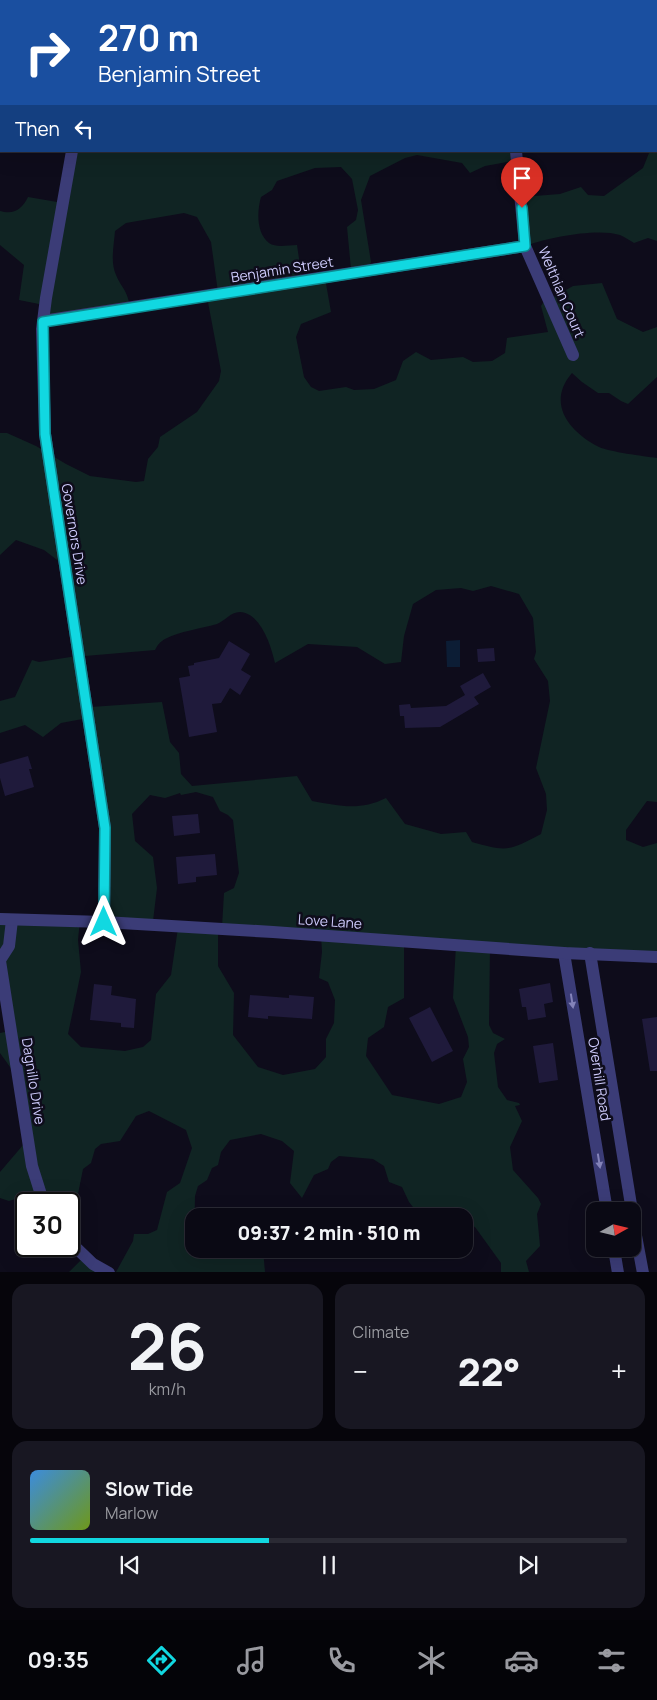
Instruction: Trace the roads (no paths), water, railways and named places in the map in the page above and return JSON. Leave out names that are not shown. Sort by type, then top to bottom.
[{"type":"street","name":"Governors Drive","points":[[72,152],[43,322],[45,434],[105,828],[104,922]]},
{"type":"street","name":"Welthian Court","points":[[516,152],[525,246],[573,355]]},
{"type":"street","name":"Benjamin Street","points":[[43,322],[525,246]]},
{"type":"street","name":"Love Lane","points":[[6,920],[104,922],[657,957]]},
{"type":"street","name":"Dagnillo Drive","points":[[6,920],[9,946],[0,961],[32,1166],[40,1192]]},
{"type":"street","name":"Overhill Road","points":[[564,952],[606,1202]]},
{"type":"street","name":"Overhill Road","points":[[590,953],[630,1202]]},
{"type":"street","points":[[80,1252],[93,1264],[109,1272]]},
{"type":"street","points":[[616,1258],[618,1272]]},
{"type":"street","name":"Overhill Road","points":[[640,1258],[642,1272]]},
{"type":"water","points":[[460,640],[460,667],[447,667],[446,641]]}]
